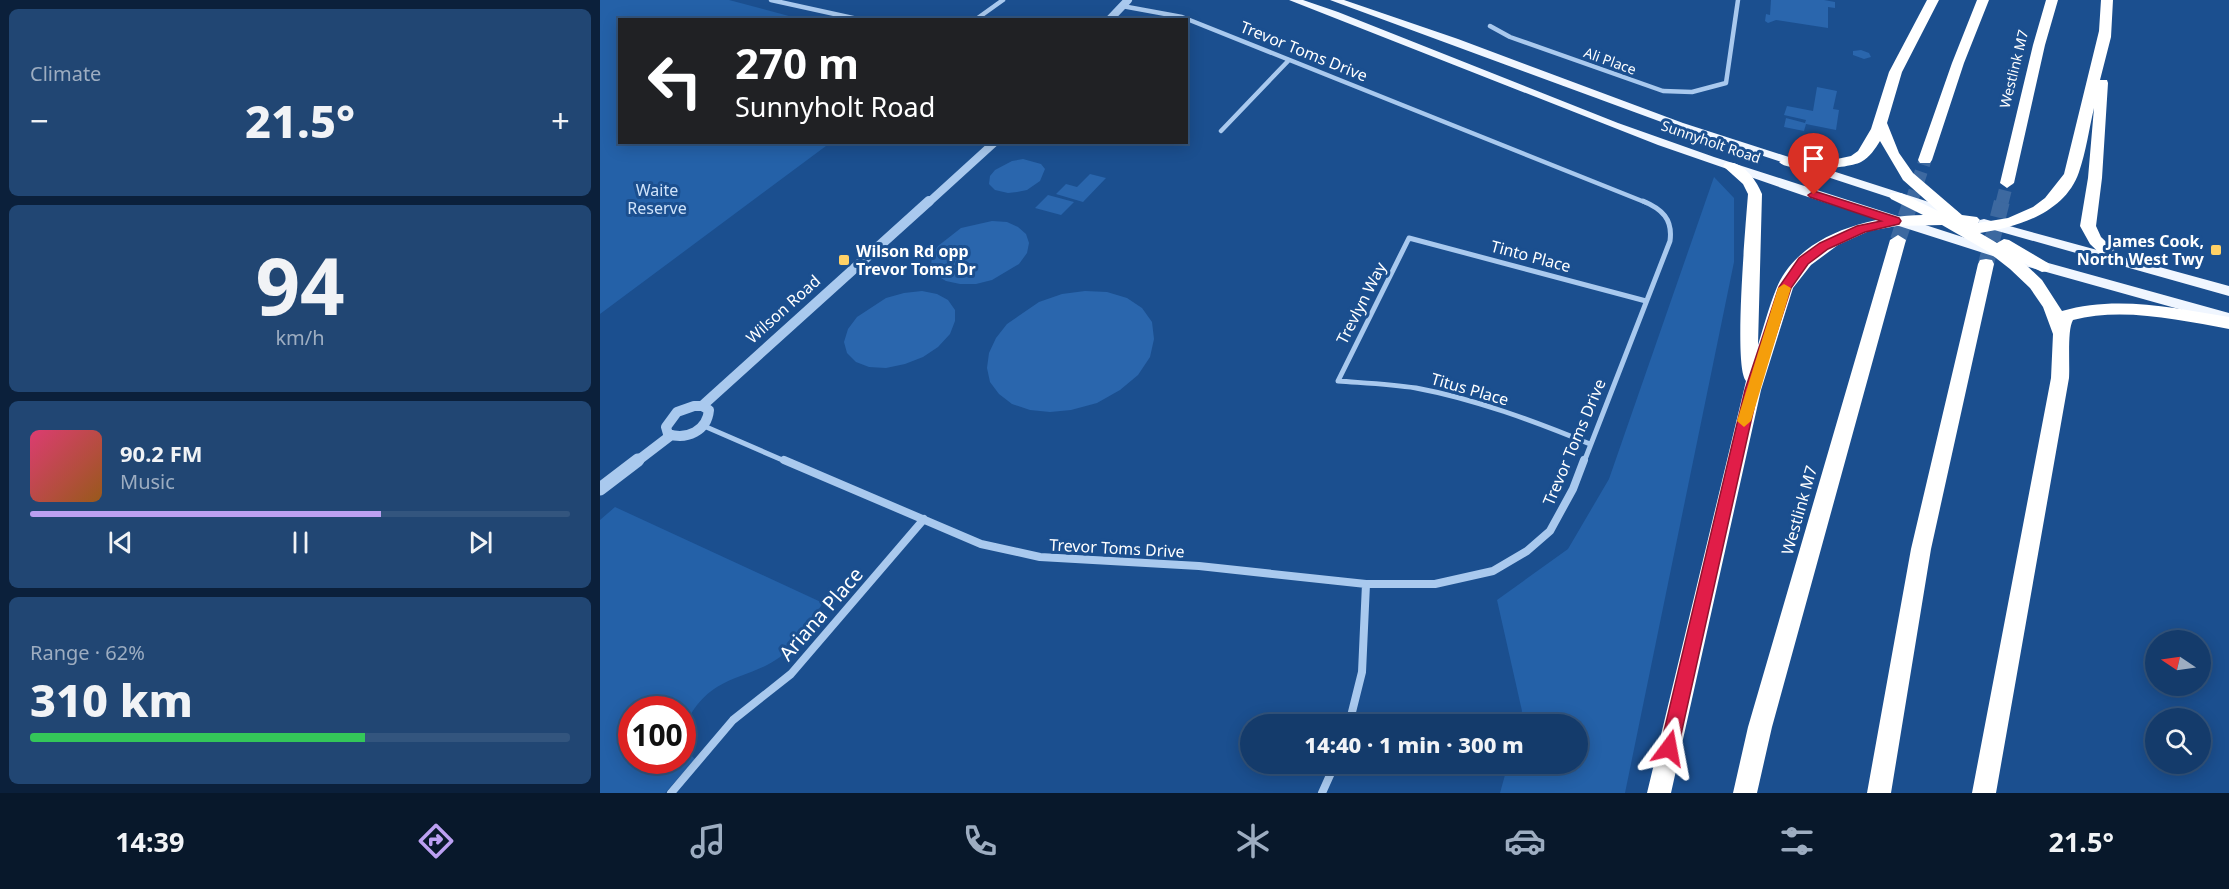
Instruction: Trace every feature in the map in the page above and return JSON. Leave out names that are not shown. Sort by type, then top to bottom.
[{"type":"highway","points":[[1786,162],[1826,164],[1849,161],[1862,155],[1881,124],[1891,81],[1933,0]]},
{"type":"highway","points":[[1925,160],[1958,63],[1983,0]]},
{"type":"highway","name":"Westlink M7","points":[[2007,183],[2039,45],[2052,0]]},
{"type":"highway","points":[[2107,0],[2095,178],[2088,226],[2095,240],[2118,261]]},
{"type":"highway","points":[[1659,793],[1724,502],[1752,390],[1785,287],[1797,268],[1824,246],[1861,229],[1897,231],[1967,222],[2008,224],[2047,205],[2061,190],[2071,174],[2106,27]]},
{"type":"highway","points":[[1881,124],[1885,141],[1897,165],[1908,178],[1967,222],[2042,267]]},
{"type":"highway","points":[[1730,166],[1752,184],[1755,194],[1749,338],[1752,390]]},
{"type":"highway","points":[[1896,196],[1967,222],[1995,260],[2028,276],[2054,311],[2063,345],[2044,477],[1983,793]]},
{"type":"highway","points":[[1922,229],[1967,222]]},
{"type":"highway","name":"Westlink M7","points":[[1745,793],[1763,716],[1897,231]]},
{"type":"highway","points":[[1879,793],[1921,549],[1995,260]]},
{"type":"highway","points":[[2060,327],[2067,316],[2086,311],[2123,310],[2229,321]]},
{"type":"main road","name":"Sunnyholt Road","points":[[1294,0],[1416,44],[1615,125],[1730,166],[1897,231],[1922,229],[1995,260],[2042,267],[2229,321]]},
{"type":"main road","name":"Sunnyholt Road","points":[[1335,0],[1454,41],[1660,119],[1896,196]]},
{"type":"main road","points":[[1967,222],[2229,291]]},
{"type":"street","points":[[771,0],[853,18]]},
{"type":"street","points":[[978,18],[1003,0]]},
{"type":"street","points":[[1111,18],[1128,0]]},
{"type":"street","name":"Ali Place","points":[[1490,26],[1510,37],[1663,91],[1692,92],[1726,83],[1738,0]]},
{"type":"street","name":"Trevor Toms Drive","points":[[1122,6],[1184,18]]},
{"type":"street","name":"Trevor Toms Drive","points":[[704,426],[981,544],[1040,558],[1199,566],[1366,584],[1435,584],[1493,571],[1527,551],[1550,531],[1573,489],[1672,229],[1667,217],[1658,207],[1188,19]]},
{"type":"street","points":[[1221,131],[1289,60]]},
{"type":"street","name":"Wilson Road","points":[[702,406],[993,144]]},
{"type":"street","name":"Tinto Place","points":[[1409,238],[1646,301]]},
{"type":"street","name":"Trevlyn Way","points":[[1338,381],[1409,238]]},
{"type":"street","name":"Titus Place","points":[[1338,381],[1396,385],[1428,391],[1551,427],[1590,444]]},
{"type":"street","points":[[600,489],[670,436],[685,436],[704,426],[710,413],[702,406],[690,406],[674,415],[666,427],[670,436]]},
{"type":"street","name":"Ariana Place","points":[[671,793],[733,720],[791,674],[924,519]]},
{"type":"street","points":[[1353,714],[1357,705],[1365,651],[1366,584]]},
{"type":"street","points":[[1322,793],[1331,774]]},
{"type":"green space","name":"Waite Reserve","points":[[600,0],[729,0],[796,18],[618,18],[618,144],[829,144],[600,314]]},
{"type":"green space","points":[[1714,177],[1734,198],[1734,262],[1625,793],[1500,793],[1505,774],[1588,774],[1588,714],[1521,714],[1497,600],[1568,549],[1609,479]]},
{"type":"green space","points":[[615,507],[823,603],[798,639],[780,657],[717,687],[696,706],[696,696],[618,696],[618,774],[682,774],[665,793],[600,793],[600,520]]},
{"type":"building","points":[[1771,0],[1824,0],[1835,2],[1835,8],[1828,7],[1828,28],[1776,20],[1768,23],[1765,21],[1766,14],[1770,15]]},
{"type":"building","points":[[1861,50],[1869,53],[1871,57],[1864,59],[1853,55],[1853,51]]},
{"type":"building","points":[[1817,87],[1837,91],[1833,109],[1839,110],[1836,130],[1806,124],[1804,131],[1784,127],[1786,118],[1805,123],[1806,120],[1784,115],[1787,106],[1813,111]]},
{"type":"building","points":[[1023,159],[1041,164],[1045,169],[1040,181],[1027,190],[1008,193],[995,190],[989,184],[990,176],[995,170],[1012,161]]},
{"type":"building","points":[[1090,174],[1106,178],[1083,202],[1056,194],[1066,184],[1077,187]]},
{"type":"building","points":[[1048,195],[1074,202],[1061,215],[1035,208]]},
{"type":"building","points":[[992,221],[1007,222],[1026,234],[1029,243],[1027,253],[1019,264],[992,280],[976,284],[946,281],[936,275],[931,266],[932,256],[938,246],[961,228]]},
{"type":"building","points":[[922,291],[937,294],[948,300],[955,310],[955,321],[950,334],[938,347],[923,357],[886,368],[869,367],[856,362],[847,353],[844,342],[848,329],[857,317],[886,298]]},
{"type":"building","points":[[1085,291],[1107,292],[1127,298],[1142,308],[1152,322],[1154,339],[1150,357],[1138,375],[1120,390],[1097,403],[1071,410],[1050,412],[1030,410],[1012,404],[999,394],[990,382],[987,368],[989,353],[996,338],[1007,324],[1039,302],[1062,294]]},
{"type":"tunnel","points":[[1911,203],[1925,160]]},
{"type":"tunnel","points":[[2002,203],[2007,183]]},
{"type":"tunnel","points":[[1898,240],[1911,201]]},
{"type":"tunnel","points":[[1986,264],[2002,201]]},
{"type":"slow traffic","points":[[1744,421],[1784,288]]},
{"type":"place","name":"James Cook, North West Twy","points":[[2216,250]]},
{"type":"place","name":"Wilson Rd opp Trevor Toms Dr","points":[[844,260]]},
{"type":"route","points":[[1669,748],[1724,502],[1752,390],[1785,287],[1791,275],[1803,261],[1824,246],[1861,229],[1895,221],[1814,195]]}]
